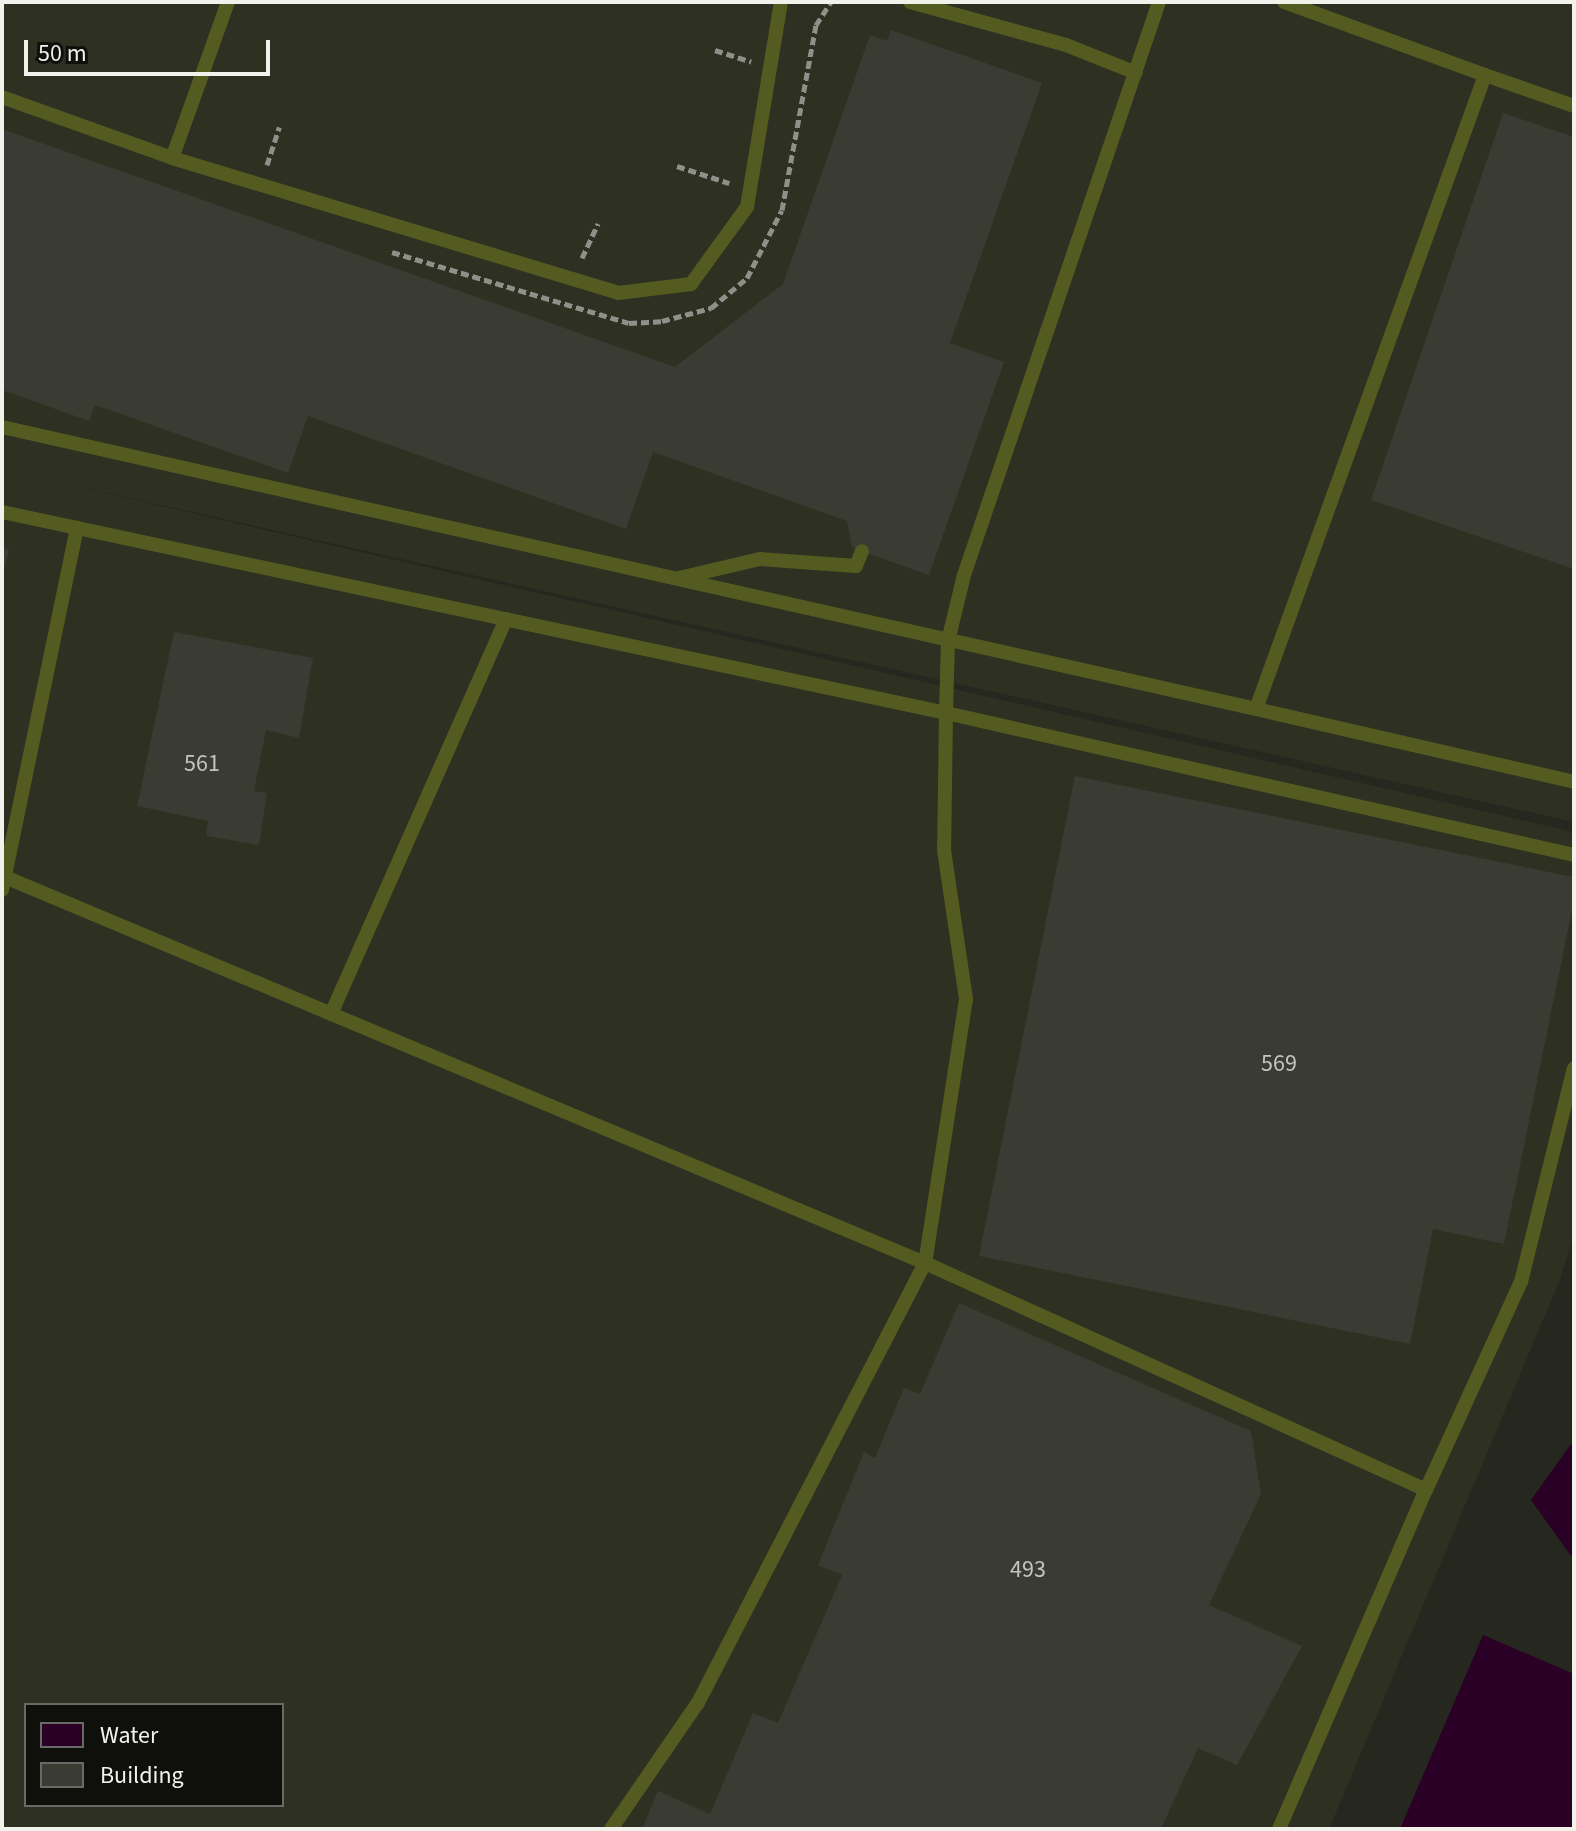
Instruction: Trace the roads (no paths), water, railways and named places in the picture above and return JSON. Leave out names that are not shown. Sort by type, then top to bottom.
[{"type":"lane","points":[[172,158],[228,2]]},
{"type":"lane","points":[[2,97],[172,158],[618,293],[691,284],[747,207],[781,2]]},
{"type":"lane","points":[[910,2],[1066,45],[1136,73]]},
{"type":"lane","points":[[611,1829],[697,1704],[925,1263],[966,999],[944,850],[948,641],[964,575],[1040,339],[1159,2]]},
{"type":"lane","points":[[1284,2],[1574,106]]},
{"type":"lane","points":[[1256,709],[1485,75]]},
{"type":"lane","points":[[2,427],[1574,782]]},
{"type":"lane","points":[[2,512],[946,713],[1574,855]]},
{"type":"lane","points":[[77,528],[3,884],[331,1014],[925,1263],[1426,1490]]},
{"type":"lane","points":[[675,579],[760,559],[856,566],[862,551]]},
{"type":"lane","points":[[331,1014],[506,619]]},
{"type":"lane","points":[[1279,1829],[1426,1490],[1521,1282],[1574,1068]]},
{"type":"water","points":[[1574,1440],[1574,1560],[1531,1500]]},
{"type":"water","points":[[1483,1635],[1574,1674],[1574,1829],[1400,1829]]}]
